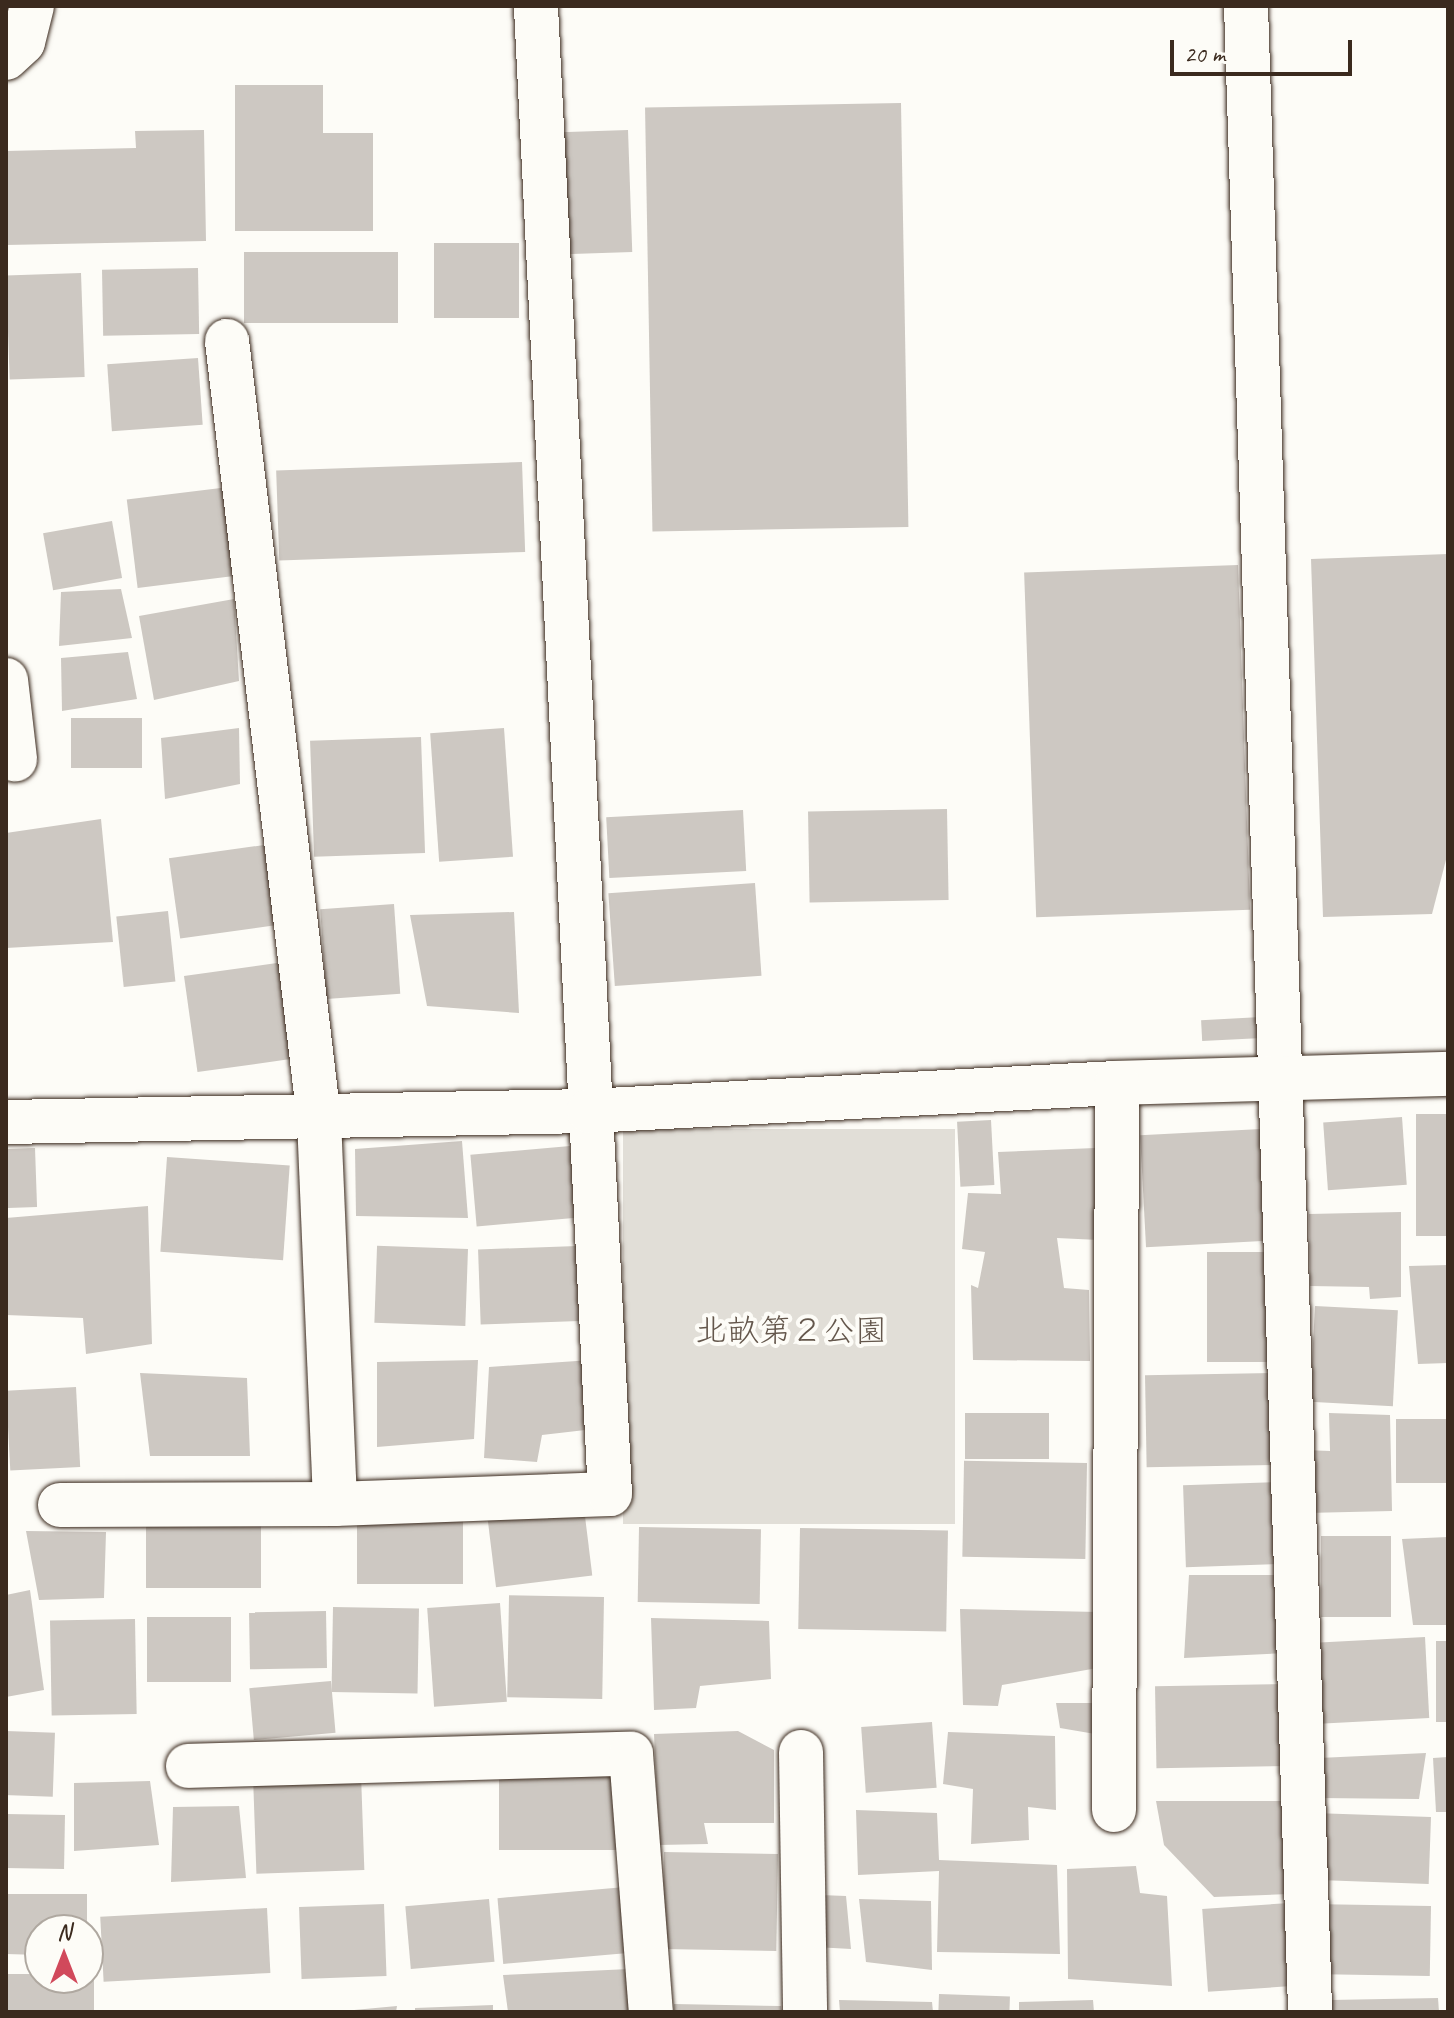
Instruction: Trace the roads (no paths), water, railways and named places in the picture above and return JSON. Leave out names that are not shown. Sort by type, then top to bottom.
[{"type":"street","points":[[6,58],[23,42],[32,6]]},
{"type":"street","points":[[60,1505],[335,1504],[610,1494],[536,6]]},
{"type":"street","points":[[1246,6],[1277,1079],[1310,2012]]},
{"type":"street","points":[[227,341],[319,1119],[335,1504]]},
{"type":"street","points":[[6,680],[15,759]]},
{"type":"street","points":[[6,1122],[319,1119],[589,1111],[1117,1083],[1448,1074]]},
{"type":"street","points":[[1114,1810],[1117,1083]]},
{"type":"street","points":[[801,1752],[805,2012]]},
{"type":"street","points":[[188,1766],[631,1754],[651,2012]]},
{"type":"park label","name":"北畝第２公園","points":[[791,1331]]}]
